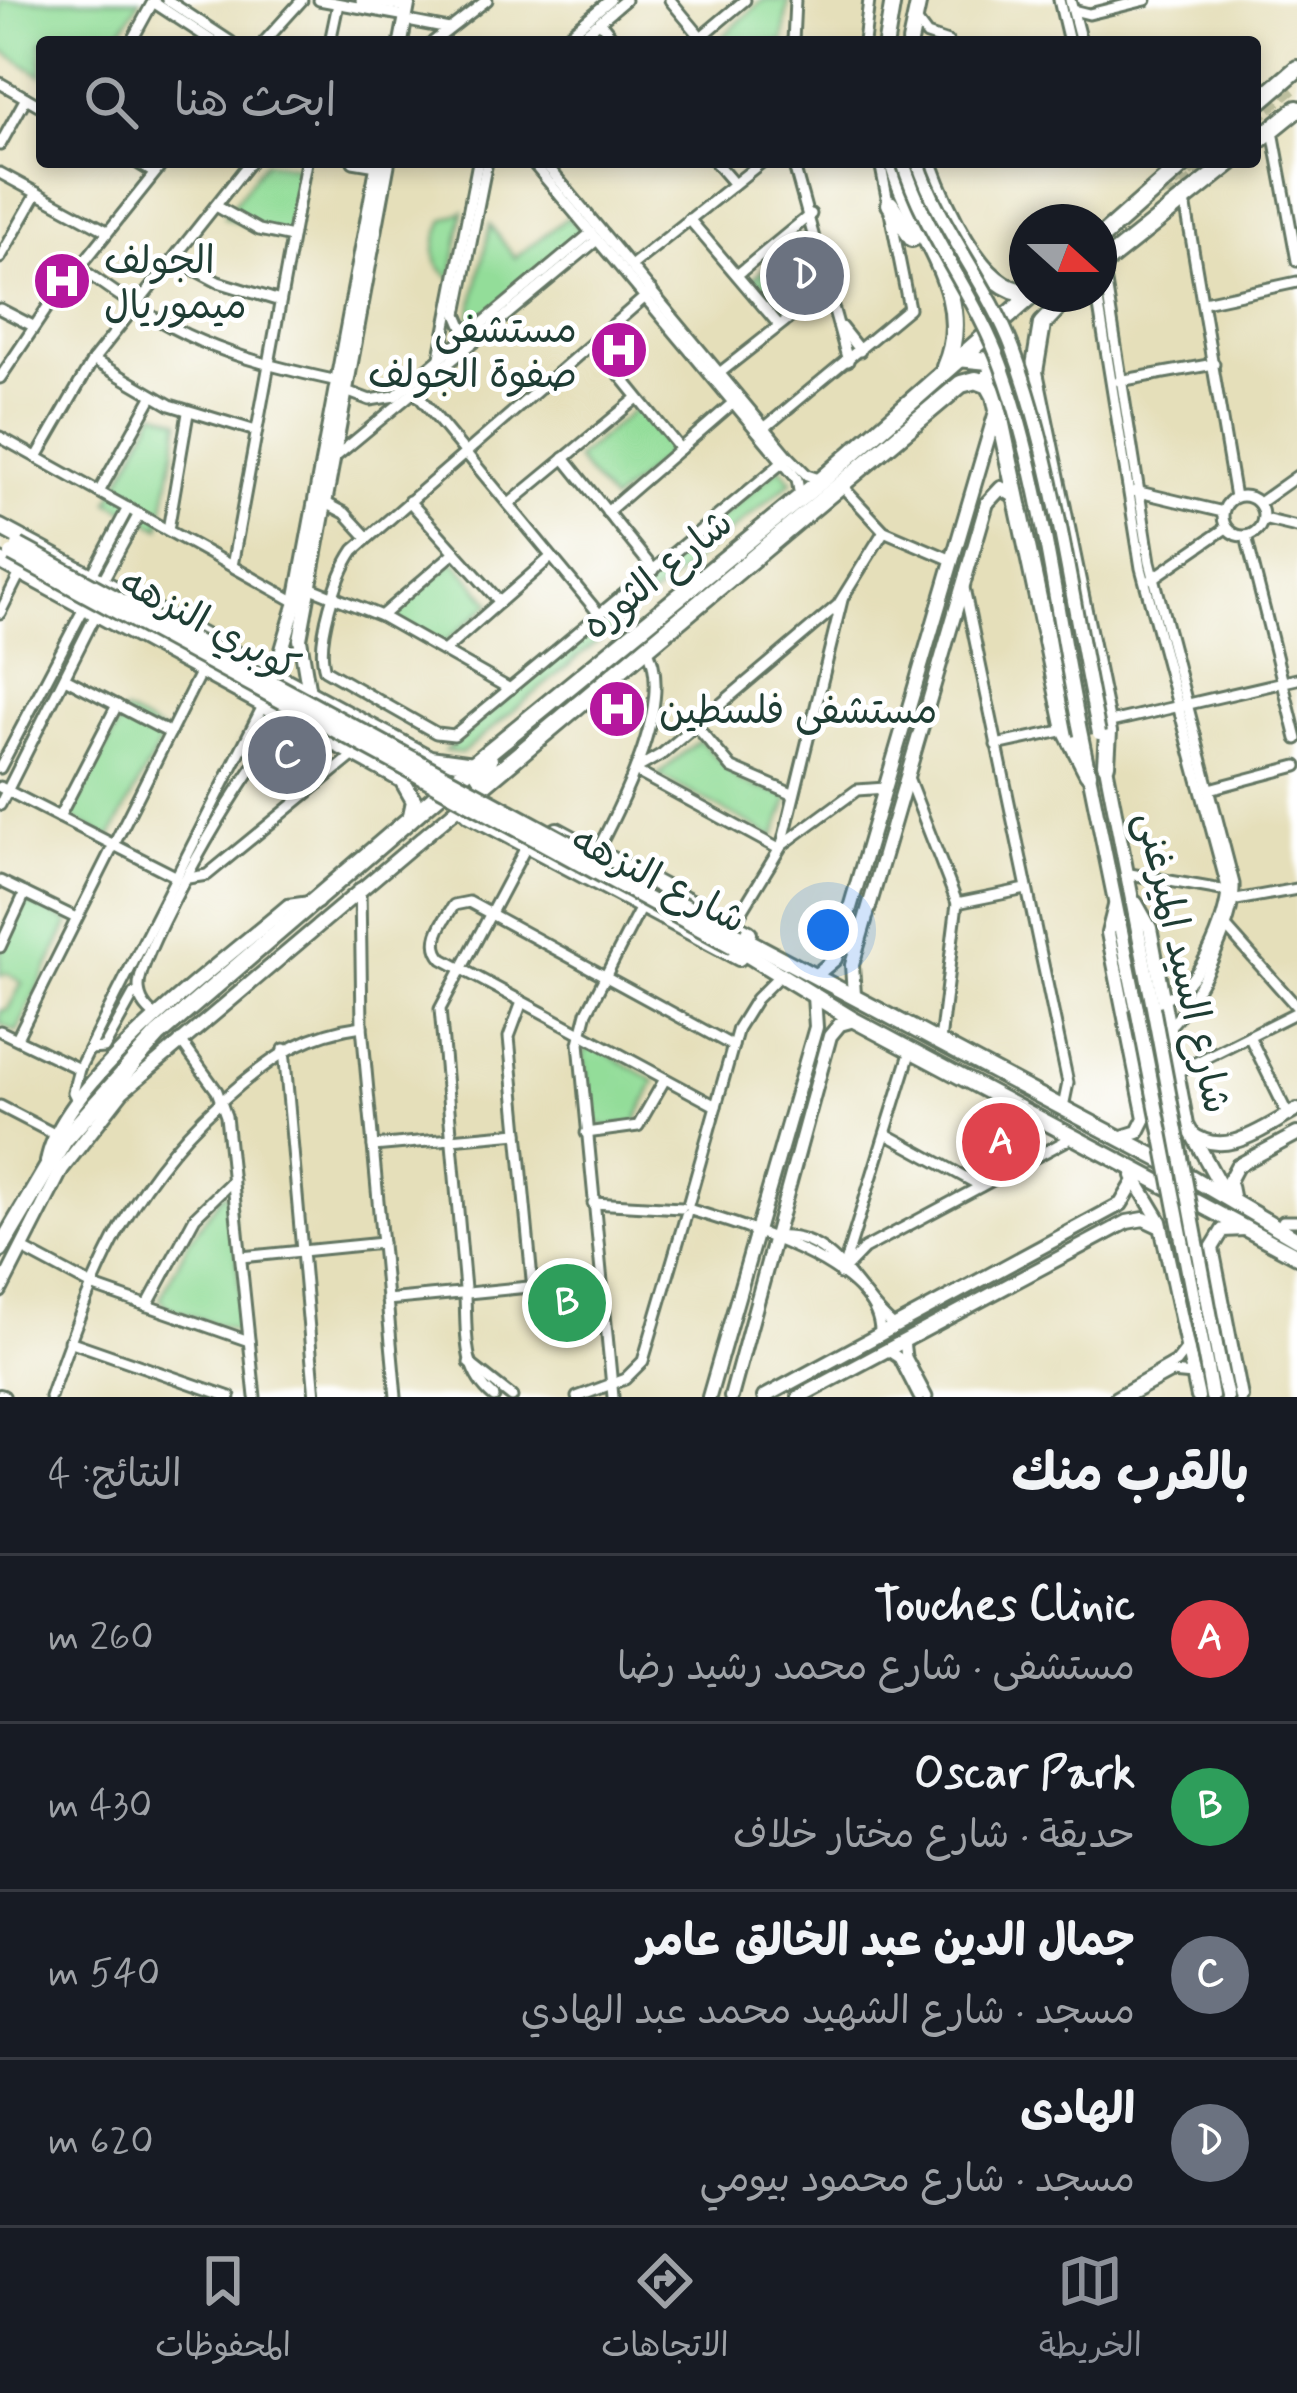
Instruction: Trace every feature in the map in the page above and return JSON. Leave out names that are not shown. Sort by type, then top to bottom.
[{"type":"highway","points":[[1261,94],[1297,69]]},
{"type":"highway","points":[[1261,138],[1297,109]]},
{"type":"highway","points":[[895,168],[911,214],[943,273],[957,325],[942,374]]},
{"type":"highway","points":[[931,168],[950,212],[988,274],[1009,289]]},
{"type":"highway","points":[[1117,223],[1179,168]]},
{"type":"highway","points":[[1117,253],[1225,168]]},
{"type":"highway","points":[[890,204],[909,249],[973,300],[986,294],[988,274]]},
{"type":"highway","points":[[1010,314],[1011,324],[1022,332],[1042,324],[1053,312]]},
{"type":"highway","name":"شارع الثوره","points":[[496,776],[831,481],[1010,314]]},
{"type":"highway","points":[[1042,324],[1034,365],[1106,764]]},
{"type":"highway","points":[[978,342],[1010,341],[1034,365]]},
{"type":"highway","points":[[958,358],[991,363],[992,374],[985,382],[997,407],[1073,732],[1088,773]]},
{"type":"highway","name":"شارع الثوره","points":[[0,1249],[46,1166],[93,1103],[146,1046],[323,908],[468,769],[800,499],[961,384],[985,382]]},
{"type":"highway","points":[[1027,532],[1045,521],[1065,521]]},
{"type":"highway","points":[[496,776],[484,782],[478,772],[511,734]]},
{"type":"main road","points":[[887,36],[893,0]]},
{"type":"main road","points":[[911,36],[919,0]]},
{"type":"main road","points":[[0,531],[98,578],[438,762],[468,769],[460,806]]},
{"type":"main road","points":[[0,531],[20,573],[311,728],[409,787],[414,801],[410,820]]},
{"type":"main road","name":"كوبري النزهه","points":[[8,552],[758,953]]},
{"type":"main road","points":[[361,757],[377,751],[383,733]]},
{"type":"main road","name":"شارع النزهه","points":[[496,776],[497,798],[734,924],[780,975],[854,1020],[1125,1166],[1256,1229],[1292,1224]]},
{"type":"main road","name":"شارع النزهه","points":[[460,806],[524,846],[734,956],[758,953],[816,975],[1063,1107],[1230,1200],[1268,1250],[1297,1266]]},
{"type":"main road","points":[[524,846],[521,827],[536,819]]},
{"type":"main road","points":[[1256,1229],[1297,1239]]},
{"type":"main road","points":[[1256,1229],[1297,1256]]},
{"type":"street","points":[[167,0],[222,36]]},
{"type":"street","points":[[269,36],[302,0]]},
{"type":"street","points":[[319,0],[411,9]]},
{"type":"street","points":[[361,0],[411,9],[449,29]]},
{"type":"street","points":[[440,36],[487,0]]},
{"type":"street","points":[[567,36],[610,0]]},
{"type":"street","points":[[582,36],[626,0]]},
{"type":"street","points":[[670,0],[700,36]]},
{"type":"street","points":[[706,36],[745,0]]},
{"type":"street","points":[[794,36],[795,0]]},
{"type":"street","points":[[864,36],[869,0]]},
{"type":"street","points":[[1059,0],[1068,36]]},
{"type":"street","points":[[1071,5],[1087,15],[1146,0]]},
{"type":"street","points":[[134,36],[154,1],[205,36]]},
{"type":"street","points":[[331,36],[338,4]]},
{"type":"street","points":[[1071,5],[1079,36]]},
{"type":"street","points":[[915,19],[929,36]]},
{"type":"street","points":[[599,22],[611,36]]},
{"type":"street","points":[[0,83],[36,104]]},
{"type":"street","points":[[0,146],[26,98]]},
{"type":"street","points":[[1273,128],[1297,261]]},
{"type":"street","points":[[146,168],[154,173]]},
{"type":"street","points":[[0,378],[33,326],[159,168]]},
{"type":"street","points":[[37,458],[93,360],[245,168]]},
{"type":"street","points":[[232,566],[305,168]]},
{"type":"street","points":[[304,596],[380,168]]},
{"type":"street","points":[[440,358],[481,168]]},
{"type":"street","points":[[537,168],[786,460],[799,482],[800,499]]},
{"type":"street","points":[[549,168],[631,266],[648,295]]},
{"type":"street","points":[[721,168],[734,184]]},
{"type":"street","points":[[631,266],[754,168]]},
{"type":"street","points":[[796,168],[848,361]]},
{"type":"street","points":[[881,168],[890,204]]},
{"type":"street","points":[[905,168],[922,212],[981,317],[1007,385],[1073,732],[996,746]]},
{"type":"street","points":[[920,168],[938,211],[994,306],[1026,387],[1102,728],[1297,679]]},
{"type":"street","points":[[0,173],[107,231]]},
{"type":"street","points":[[0,258],[37,193]]},
{"type":"street","points":[[1185,200],[1235,497],[1223,512],[1226,528]]},
{"type":"street","points":[[216,206],[259,230],[292,237]]},
{"type":"street","points":[[737,275],[811,214]]},
{"type":"street","points":[[689,219],[779,325]]},
{"type":"street","points":[[0,229],[12,236]]},
{"type":"street","points":[[334,458],[594,237]]},
{"type":"street","points":[[761,430],[904,316],[910,299],[909,249]]},
{"type":"street","points":[[174,259],[218,282],[280,301]]},
{"type":"street","points":[[79,267],[188,340],[383,400],[412,388],[440,358],[468,341]]},
{"type":"street","points":[[1204,302],[1297,282]]},
{"type":"street","points":[[716,375],[830,286]]},
{"type":"street","points":[[648,295],[367,537],[347,560],[322,652],[325,670],[436,734],[454,735],[786,460]]},
{"type":"street","points":[[454,303],[468,341]]},
{"type":"street","points":[[0,309],[33,326]]},
{"type":"street","points":[[1101,312],[1149,581],[1230,897],[1188,986],[1178,996],[1163,997]]},
{"type":"street","points":[[1107,312],[1115,381]]},
{"type":"street","points":[[841,327],[860,351]]},
{"type":"street","points":[[592,343],[680,449]]},
{"type":"street","points":[[93,360],[188,413],[256,431]]},
{"type":"street","points":[[1115,381],[1214,364]]},
{"type":"street","points":[[716,375],[733,403],[761,430]]},
{"type":"street","points":[[157,1017],[139,994],[141,975],[236,759],[293,647],[326,503],[342,386]]},
{"type":"street","points":[[412,388],[600,615]]},
{"type":"street","points":[[99,492],[152,397]]},
{"type":"street","points":[[508,504],[636,399]]},
{"type":"street","points":[[607,512],[733,403]]},
{"type":"street","points":[[816,975],[831,966],[838,945],[997,407]]},
{"type":"street","points":[[168,530],[188,413]]},
{"type":"street","points":[[0,437],[232,566],[304,596],[381,616],[510,689]]},
{"type":"street","points":[[564,458],[654,571]]},
{"type":"street","points":[[786,460],[807,476],[831,481],[884,531],[952,560]]},
{"type":"street","points":[[1235,497],[1259,503],[1297,476]]},
{"type":"street","points":[[854,995],[850,976],[856,952],[991,494],[987,482],[975,481]]},
{"type":"street","points":[[991,494],[1008,489],[1023,510]]},
{"type":"street","points":[[1133,490],[1223,512]]},
{"type":"street","points":[[409,501],[500,602]]},
{"type":"street","points":[[326,503],[345,512],[367,537]]},
{"type":"street","points":[[1259,503],[1263,519]]},
{"type":"street","points":[[98,578],[128,508]]},
{"type":"street","points":[[98,578],[140,514]]},
{"type":"street","points":[[1263,519],[1297,526]]},
{"type":"street","points":[[1246,536],[1263,519]]},
{"type":"street","points":[[1149,581],[1226,528]]},
{"type":"street","points":[[1226,528],[1246,536]]},
{"type":"street","points":[[638,770],[842,600],[884,531]]},
{"type":"street","points":[[1246,536],[1297,739]]},
{"type":"street","points":[[381,616],[455,552]]},
{"type":"street","points":[[444,651],[551,557]]},
{"type":"street","points":[[0,613],[20,573]]},
{"type":"street","points":[[964,582],[1068,1083],[1063,1107]]},
{"type":"street","points":[[734,924],[780,847],[838,631],[842,600]]},
{"type":"street","points":[[0,805],[4,789],[65,678],[90,611]]},
{"type":"street","points":[[0,768],[90,611]]},
{"type":"street","points":[[293,647],[309,693]]},
{"type":"street","points":[[597,851],[638,770],[655,673],[646,647]]},
{"type":"street","points":[[17,1038],[201,671]]},
{"type":"street","points":[[65,678],[170,733]]},
{"type":"street","points":[[58,817],[118,705]]},
{"type":"street","points":[[1168,1028],[1183,1013],[1226,927],[1230,897],[1210,789],[1183,707]]},
{"type":"street","points":[[696,726],[732,769],[792,794]]},
{"type":"street","points":[[78,1102],[74,1092],[79,1069],[182,878],[251,767],[277,738],[311,728]]},
{"type":"street","points":[[236,759],[255,746],[251,767]]},
{"type":"street","points":[[4,789],[182,878],[207,875],[361,757]]},
{"type":"street","name":"شارع السيد الميرغنى","points":[[1106,764],[1136,903],[1149,923],[1188,1128],[1230,1200]]},
{"type":"street","points":[[1210,789],[1297,766]]},
{"type":"street","points":[[638,770],[780,847]]},
{"type":"street","name":"شارع السيد الميرغنى","points":[[1088,773],[1116,905],[1108,933],[1144,1126],[1119,1138]]},
{"type":"street","points":[[908,776],[957,904],[940,1041]]},
{"type":"street","points":[[780,847],[856,790],[885,788]]},
{"type":"street","name":"شارع الثوره","points":[[0,1291],[87,1132],[179,1038],[323,908],[360,886],[460,806]]},
{"type":"street","points":[[494,1397],[475,1379],[469,1363],[440,1016],[459,968],[524,846]]},
{"type":"street","points":[[1130,874],[1230,897],[1297,889]]},
{"type":"street","points":[[0,881],[76,918]]},
{"type":"street","points":[[360,886],[357,930],[362,1026],[396,1397]]},
{"type":"street","points":[[957,904],[1026,889]]},
{"type":"street","points":[[0,947],[26,893]]},
{"type":"street","points":[[716,1106],[459,968],[440,956],[435,945],[452,908],[466,901],[733,1046]]},
{"type":"street","points":[[1136,903],[1227,1397]]},
{"type":"street","points":[[1116,905],[1212,1397]]},
{"type":"street","name":"شارع الثوره","points":[[46,1166],[56,1135],[78,1102],[157,1017],[288,906],[323,908]]},
{"type":"street","points":[[323,908],[357,930]]},
{"type":"street","points":[[612,1391],[580,1033],[640,909]]},
{"type":"street","points":[[1177,1072],[1297,1009],[1226,927]]},
{"type":"street","points":[[838,945],[847,953],[856,952]]},
{"type":"street","points":[[578,1397],[612,1391],[644,1361],[733,1046],[748,1010],[780,975]]},
{"type":"street","points":[[90,1049],[104,1048],[134,994],[139,994]]},
{"type":"street","points":[[730,1397],[777,1237],[821,1041],[814,995]]},
{"type":"street","points":[[522,1001],[509,1033],[535,1311],[544,1323],[604,1320]]},
{"type":"street","points":[[709,1397],[756,1230],[821,1041],[854,1020]]},
{"type":"street","points":[[50,1397],[89,1285],[140,1190],[221,1100],[284,1048],[313,1034],[362,1026]]},
{"type":"street","points":[[0,1031],[79,1069]]},
{"type":"street","points":[[1144,1126],[1170,1143],[1182,1138],[1188,1128],[1218,1145],[1293,1112],[1249,1036]]},
{"type":"street","points":[[179,1038],[221,1100],[255,1397]]},
{"type":"street","points":[[284,1048],[315,1397]]},
{"type":"street","points":[[843,1271],[911,1050]]},
{"type":"street","points":[[586,1133],[638,1126],[665,1079]]},
{"type":"street","points":[[0,1106],[56,1135]]},
{"type":"street","points":[[1256,1131],[1266,1150]]},
{"type":"street","points":[[373,1146],[518,1133]]},
{"type":"street","points":[[886,1134],[981,1186]]},
{"type":"street","points":[[1230,1200],[1228,1185],[1234,1169],[1297,1134]]},
{"type":"street","points":[[843,1271],[863,1249],[1072,1137]]},
{"type":"street","points":[[1125,1166],[1163,1233],[1198,1397]]},
{"type":"street","points":[[764,1397],[1127,1198],[1136,1179]]},
{"type":"street","points":[[147,1306],[195,1217],[233,1180]]},
{"type":"street","points":[[1127,1198],[1143,1205],[1141,1219]]},
{"type":"street","points":[[593,1203],[687,1210],[811,1246],[843,1271],[894,1326]]},
{"type":"street","points":[[1141,1219],[1163,1233]]},
{"type":"street","points":[[799,1397],[1141,1219]]},
{"type":"street","points":[[1163,1233],[1188,1224],[1214,1240],[1241,1397]]},
{"type":"street","points":[[1214,1240],[1223,1230],[1256,1229]]},
{"type":"street","points":[[856,1238],[863,1249]]},
{"type":"street","points":[[241,1257],[382,1243]]},
{"type":"street","points":[[21,1248],[89,1285],[249,1341]]},
{"type":"street","points":[[843,1271],[875,1315],[880,1334]]},
{"type":"street","points":[[387,1300],[600,1280]]},
{"type":"street","points":[[69,1341],[230,1397]]},
{"type":"street","points":[[904,1341],[923,1397]]},
{"type":"street","points":[[1114,1397],[1173,1364],[1187,1348]]},
{"type":"street","points":[[887,1350],[899,1358],[923,1397]]},
{"type":"street","points":[[469,1363],[512,1397]]},
{"type":"street","points":[[1127,1397],[1172,1372],[1193,1375]]},
{"type":"green space","points":[[0,0],[140,0],[118,36],[36,36],[36,72],[0,49]]},
{"type":"green space","points":[[763,0],[788,0],[784,36],[724,36]]},
{"type":"green space","points":[[261,168],[303,168],[287,241],[224,217]]},
{"type":"green space","points":[[463,211],[452,278],[439,266],[435,245],[444,220]]},
{"type":"green space","points":[[568,217],[584,234],[467,331],[490,225],[515,258]]},
{"type":"green space","points":[[810,229],[823,284],[781,318],[751,280]]},
{"type":"green space","points":[[637,407],[673,450],[612,502],[576,459]]},
{"type":"green space","points":[[156,411],[180,421],[160,528],[109,502]]},
{"type":"green space","points":[[780,467],[792,481],[462,753],[445,751]]},
{"type":"green space","points":[[454,561],[491,603],[444,643],[387,617]]},
{"type":"green space","points":[[125,712],[165,733],[110,838],[70,817]]},
{"type":"green space","points":[[699,740],[741,782],[789,797],[774,837],[658,775]]},
{"type":"green space","points":[[25,901],[69,922],[17,1032],[0,1024],[0,1011],[8,1009],[22,983],[7,973],[0,976],[0,953]]},
{"type":"green space","points":[[595,1047],[655,1081],[635,1123],[607,1127],[593,1121],[583,1055],[587,1048]]},
{"type":"green space","points":[[223,1193],[231,1201],[243,1324],[238,1332],[167,1307],[160,1299],[189,1241]]},
{"type":"green space","points":[[589,1285],[595,1307],[590,1315],[553,1319],[542,1313],[539,1299],[547,1289]]},
{"type":"tunnel","points":[[1261,114],[1297,85]]},
{"type":"tunnel","points":[[1160,194],[1194,168]]},
{"type":"tunnel","points":[[1171,201],[1207,168]]},
{"type":"place","name":"الهادى","points":[[805,276]]},
{"type":"place","name":"الجولف ميموريال","points":[[62,281]]},
{"type":"place","name":"مستشفى صفوة الجولف","points":[[619,350]]},
{"type":"place","name":"مستشفى فلسطين","points":[[617,709]]},
{"type":"place","name":"جمال الدين عبد الخالق عامر","points":[[287,755]]},
{"type":"place","name":"Touches Clinic","points":[[1001,1142]]},
{"type":"place","name":"Oscar Park","points":[[567,1303]]}]
